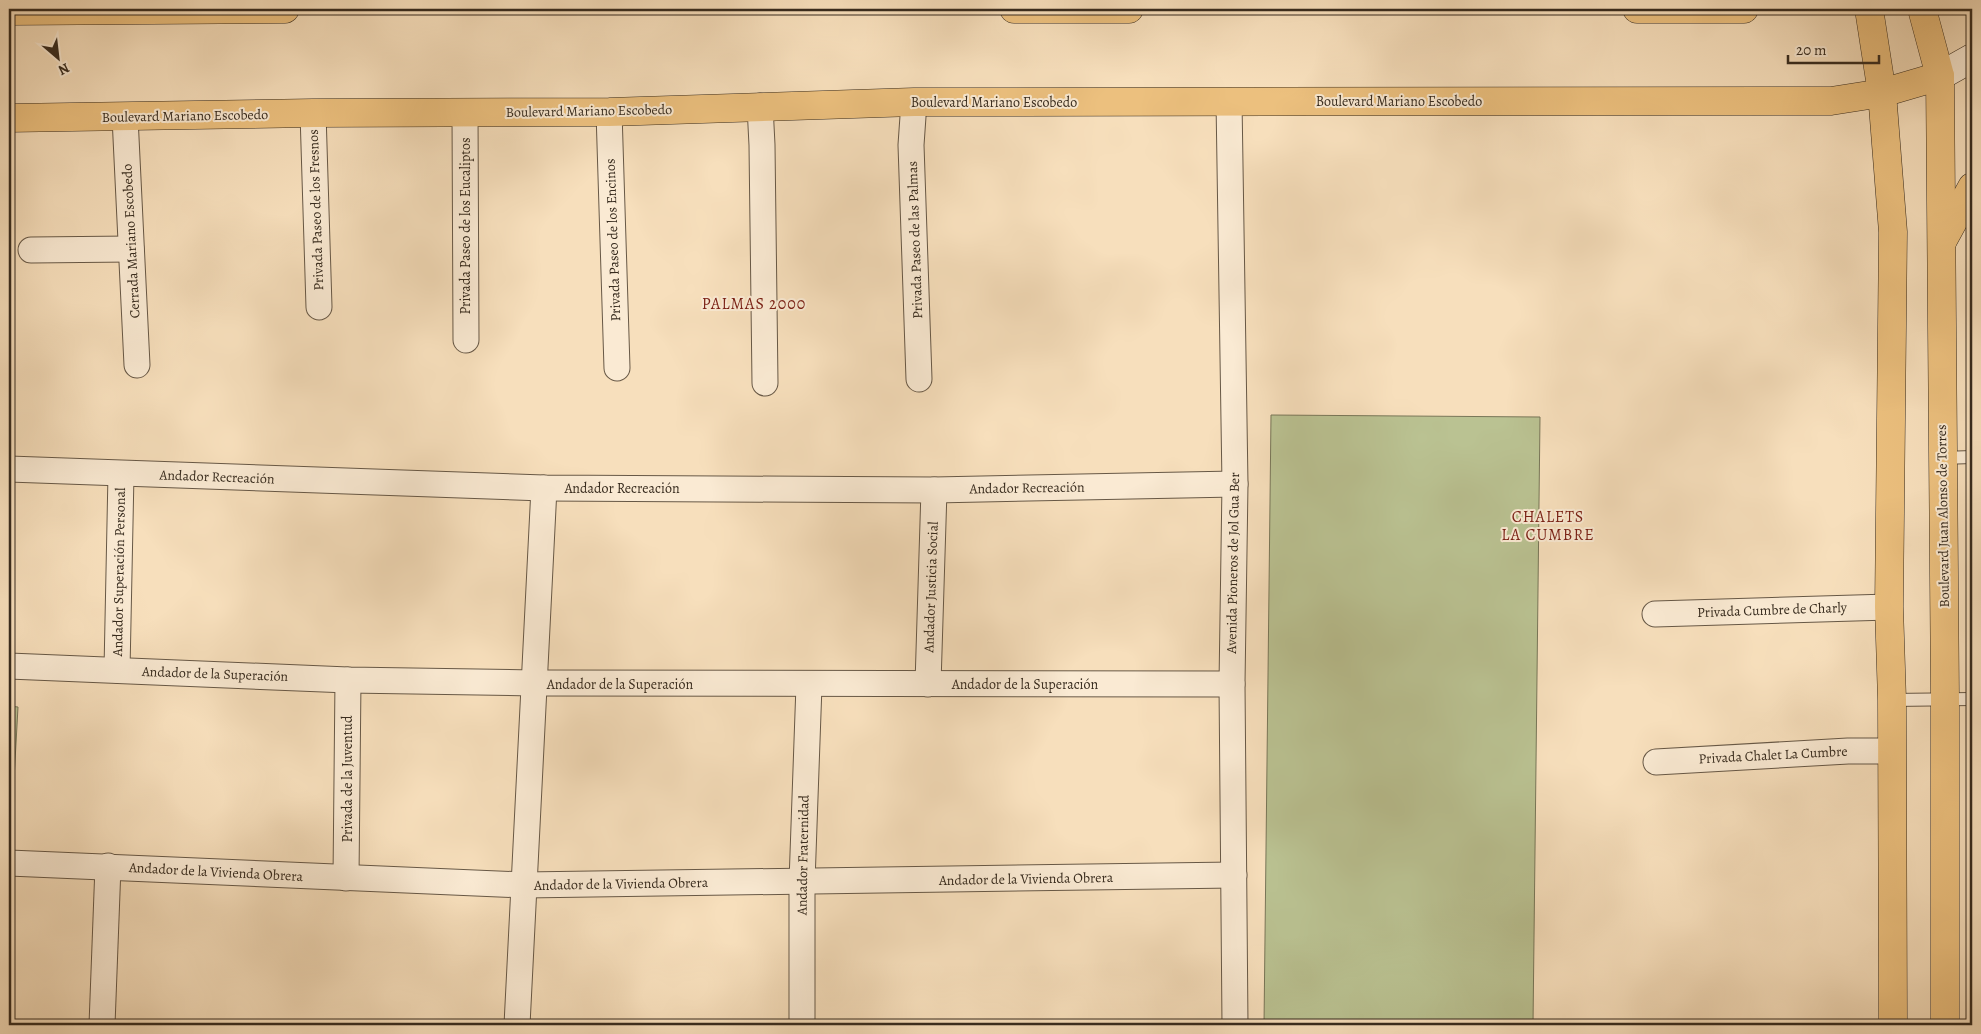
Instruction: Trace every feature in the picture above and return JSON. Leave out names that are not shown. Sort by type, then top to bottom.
[{"type":"main road","points":[[9,11],[286,9]]},
{"type":"main road","points":[[1014,9],[1129,9]]},
{"type":"main road","points":[[1637,9],[1744,9]]},
{"type":"main road","points":[[1869,9],[1882,93],[1893,232],[1889,607],[1892,700],[1890,751],[1893,1025]]},
{"type":"main road","name":"Boulevard Juan Alonso de Torres","points":[[1922,9],[1940,76],[1945,699],[1945,1025]]},
{"type":"main road","name":"Boulevard Mariano Escobedo","points":[[9,118],[313,113],[609,112],[914,102],[1831,101],[1882,93],[1940,76]]},
{"type":"main road","points":[[1942,241],[1972,187]]},
{"type":"street","name":"Boulevard Mariano Escobedo","points":[[1940,76],[1972,58]]},
{"type":"street","name":"Avenida Pioneros de Jol Gua Ber","points":[[1228,101],[1235,484],[1232,684],[1235,1025]]},
{"type":"street","name":"Privada Paseo de las Palmas","points":[[914,102],[912,145],[919,378]]},
{"type":"street","points":[[760,106],[765,383]]},
{"type":"street","name":"Privada Paseo de los Eucaliptos","points":[[465,112],[466,340]]},
{"type":"street","name":"Privada Paseo de los Encinos","points":[[609,112],[617,368]]},
{"type":"street","name":"Privada Paseo de los Fresnos","points":[[313,113],[319,307]]},
{"type":"street","name":"Cerrada Mariano Escobedo","points":[[126,117],[137,365]]},
{"type":"street","points":[[31,250],[131,249]]},
{"type":"street","name":"Andador Recreación","points":[[9,469],[544,488],[934,490],[1235,484]]},
{"type":"street","name":"Andador Superación Personal","points":[[117,670],[121,474]]},
{"type":"street","points":[[517,1025],[544,488]]},
{"type":"street","name":"Andador Justicia Social","points":[[928,684],[934,490]]},
{"type":"street","name":"Privada Cumbre de Charly","points":[[1655,614],[1889,607]]},
{"type":"street","name":"Andador de la Superación","points":[[9,666],[348,680],[534,683],[809,685],[1232,684]]},
{"type":"street","name":"Privada de la Juventud","points":[[346,878],[348,680]]},
{"type":"street","name":"Andador Fraternidad","points":[[802,1025],[802,882],[809,685]]},
{"type":"street","name":"Privada Chalet La Cumbre","points":[[1656,762],[1848,751],[1890,751]]},
{"type":"street","name":"Andador de la Vivienda Obrera","points":[[9,863],[524,885],[1234,875]]},
{"type":"street","points":[[102,1025],[108,866]]},
{"type":"lane","points":[[1942,458],[1972,457]]},
{"type":"lane","points":[[1892,700],[1972,699]]},
{"type":"green space","points":[[1271,415],[1540,417],[1533,1025],[1264,1025]]},
{"type":"green space","points":[[9,706],[18,707],[11,834],[9,834]]},
{"type":"district","name":"PALMAS 2000","points":[[754,304]]},
{"type":"district","name":"CHALETS LA CUMBRE","points":[[1548,526]]}]
